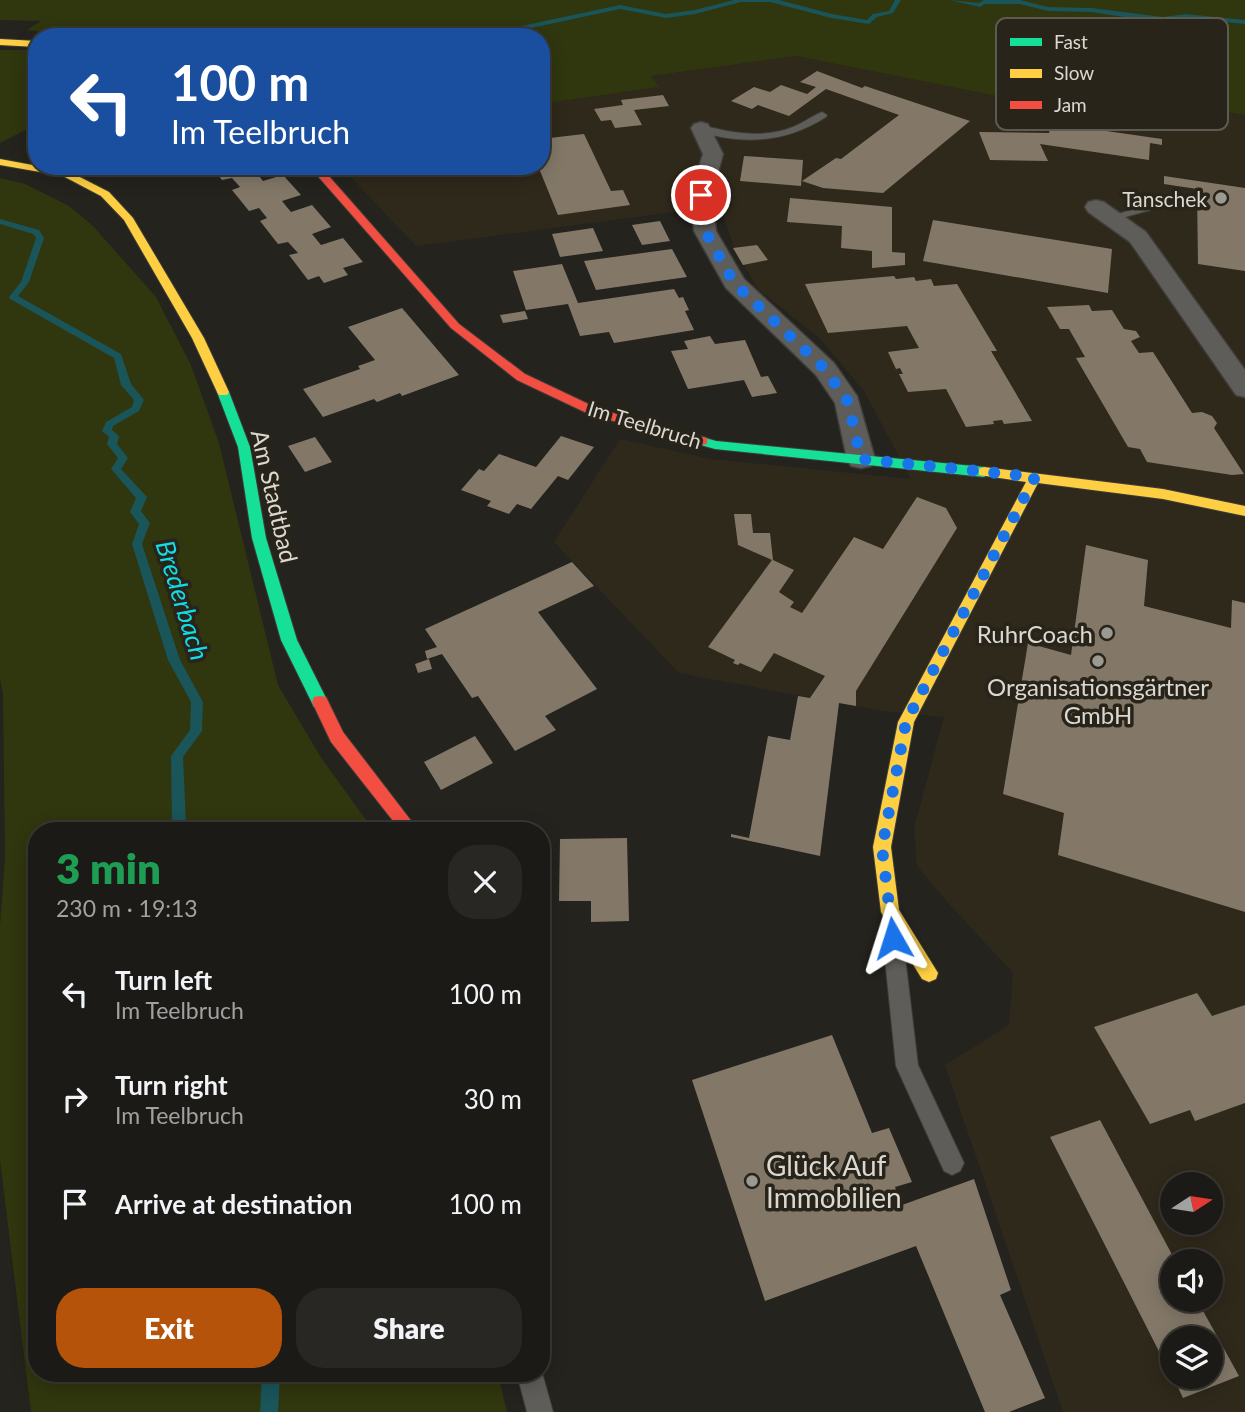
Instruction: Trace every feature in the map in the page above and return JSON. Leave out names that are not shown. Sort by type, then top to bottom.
[{"type":"street","points":[[0,42],[28,44]]},
{"type":"street","points":[[701,128],[713,154],[701,195],[705,231],[734,283],[825,369],[848,402],[861,459]]},
{"type":"street","name":"Am Stadtbad","points":[[0,162],[28,167]]},
{"type":"street","name":"Am Stadtbad","points":[[68,175],[105,194],[128,218],[198,338],[221,386],[244,447],[259,538],[289,640],[337,737],[404,822]]},
{"type":"street","name":"Im Teelbruch","points":[[322,175],[456,326],[521,377],[595,412],[715,445],[1035,477],[1163,494],[1245,511]]},
{"type":"street","points":[[1104,212],[1138,237],[1245,389]]},
{"type":"street","points":[[929,973],[890,912],[882,848],[906,722],[1035,477]]},
{"type":"lane","points":[[701,128],[733,137],[774,136],[803,129],[822,115]]},
{"type":"lane","points":[[1104,212],[1181,204]]},
{"type":"lane","points":[[890,912],[906,1066],[952,1163]]},
{"type":"lane","points":[[532,1382],[540,1412]]},
{"type":"shaded area","points":[[796,56],[996,96],[996,130],[1228,130],[1228,113],[1245,115],[1245,1412],[1063,1412],[945,1065],[1009,1025],[1013,973],[917,866],[914,828],[944,717],[882,711],[679,673],[554,542],[620,439],[711,459],[911,479],[864,391],[819,338],[758,289],[735,250],[720,206],[416,246],[349,175],[550,175],[550,103],[658,87],[650,76]]},
{"type":"green space","points":[[0,0],[1245,0],[1245,115],[1228,113],[1228,18],[996,18],[996,96],[796,56],[651,76],[659,87],[550,103],[550,28],[30,28],[41,21],[0,20]]},
{"type":"green space","points":[[0,50],[28,50],[28,129],[0,143]]},
{"type":"green space","points":[[0,178],[25,184],[69,206],[93,226],[156,297],[191,365],[219,443],[278,685],[320,756],[368,822],[28,822],[28,1382],[500,1382],[507,1412],[31,1412],[0,1160],[0,925],[5,858],[3,695],[0,679]]},
{"type":"building","points":[[817,71],[862,88],[865,86],[970,121],[883,193],[823,188],[802,181],[836,158],[841,159],[899,115],[826,89],[789,116],[758,105],[752,109],[731,101],[754,87],[770,92],[781,85],[807,94],[816,87],[800,82]]},
{"type":"building","points":[[663,95],[669,106],[634,110],[642,125],[615,128],[611,120],[601,121],[594,109],[623,105],[621,100]]},
{"type":"building","points":[[1050,130],[1100,130],[1162,139],[1162,145],[1150,143],[1149,160],[1040,144],[1048,161],[990,160],[979,132],[1049,133]]},
{"type":"building","points":[[584,134],[611,191],[623,190],[630,205],[558,215],[542,175],[550,175],[550,138]]},
{"type":"building","points":[[744,156],[803,160],[801,186],[740,181]]},
{"type":"building","points":[[218,175],[258,175],[263,181],[283,175],[301,195],[282,201],[291,212],[312,205],[331,227],[312,234],[321,245],[343,238],[363,262],[343,268],[348,275],[324,283],[319,276],[308,280],[289,255],[298,253],[288,242],[278,244],[260,221],[267,218],[259,208],[249,211],[232,190],[240,187],[232,178],[222,180]]},
{"type":"building","points":[[1164,176],[1245,188],[1245,271],[1198,264],[1197,189],[1164,184]]},
{"type":"building","points":[[790,198],[892,207],[892,252],[905,253],[905,265],[872,268],[872,251],[841,248],[842,226],[787,222]]},
{"type":"building","points":[[933,220],[1112,249],[1108,293],[923,261]]},
{"type":"building","points":[[660,221],[670,241],[642,245],[632,225]]},
{"type":"building","points":[[593,228],[603,251],[560,257],[552,234]]},
{"type":"building","points":[[757,245],[768,260],[743,265],[733,248]]},
{"type":"building","points":[[672,249],[687,277],[596,290],[584,261]]},
{"type":"building","points":[[562,264],[578,303],[674,289],[679,298],[683,297],[689,310],[685,311],[694,330],[614,343],[609,332],[580,336],[568,304],[526,310],[513,271]]},
{"type":"building","points":[[894,276],[896,279],[914,277],[916,281],[931,279],[934,286],[957,284],[997,351],[991,351],[1032,421],[1004,424],[1002,420],[993,421],[994,424],[966,427],[946,389],[908,392],[899,374],[903,374],[900,368],[896,369],[888,352],[919,348],[907,326],[828,333],[805,284]]},
{"type":"building","points":[[1089,305],[1092,311],[1112,310],[1124,329],[1136,331],[1140,337],[1131,341],[1139,353],[1153,352],[1192,413],[1202,412],[1212,416],[1217,423],[1214,428],[1244,474],[1232,475],[1147,462],[1140,449],[1128,447],[1076,358],[1085,357],[1069,329],[1060,329],[1047,307]]},
{"type":"building","points":[[402,308],[459,375],[402,396],[400,393],[377,402],[374,399],[323,417],[303,389],[360,369],[358,366],[375,360],[348,327]]},
{"type":"building","points":[[525,311],[528,319],[503,323],[500,315]]},
{"type":"building","points":[[710,336],[715,344],[745,340],[761,377],[768,376],[777,393],[752,397],[744,380],[688,389],[671,351],[688,349],[684,341]]},
{"type":"building","points":[[561,436],[594,447],[568,480],[558,476],[531,509],[517,504],[509,514],[487,506],[491,501],[461,490],[479,469],[484,471],[499,454],[536,467]]},
{"type":"building","points":[[315,437],[332,462],[305,472],[288,446]]},
{"type":"building","points":[[917,497],[946,508],[957,528],[856,691],[856,706],[839,703],[820,856],[731,837],[731,834],[749,838],[768,736],[790,740],[798,696],[810,698],[825,676],[774,653],[761,672],[740,663],[733,663],[735,660],[708,647],[772,560],[738,545],[734,514],[751,514],[753,533],[770,533],[773,560],[794,570],[779,592],[794,602],[790,607],[802,613],[854,537],[883,549]]},
{"type":"building","points":[[1086,545],[1148,560],[1144,606],[1231,628],[1232,600],[1245,603],[1245,912],[1058,855],[1064,813],[1003,794],[1028,643],[1071,655]]},
{"type":"building","points":[[572,562],[594,586],[538,612],[597,689],[545,716],[556,730],[515,751],[478,696],[472,698],[442,654],[427,659],[425,651],[437,647],[425,629]]},
{"type":"building","points":[[429,659],[432,669],[418,673],[415,664]]},
{"type":"building","points":[[475,736],[493,763],[441,790],[424,762]]},
{"type":"building","points":[[627,838],[629,921],[591,922],[591,901],[559,901],[560,839]]},
{"type":"building","points":[[1197,993],[1212,1016],[1245,1005],[1245,1103],[1195,1121],[1190,1110],[1150,1124],[1094,1027]]},
{"type":"building","points":[[832,1035],[872,1133],[889,1128],[912,1182],[895,1187],[902,1205],[974,1179],[1011,1290],[1000,1295],[1045,1398],[1009,1412],[985,1412],[916,1246],[765,1301],[692,1080]]},
{"type":"building","points":[[1100,1120],[1169,1249],[1160,1249],[1160,1312],[1204,1312],[1211,1326],[1160,1326],[1160,1353],[1050,1137]]},
{"type":"building","points":[[1223,1347],[1239,1376],[1223,1382]]},
{"type":"building","points":[[1179,1389],[1206,1389],[1183,1398]]},
{"type":"waterway","points":[[522,28],[620,7],[666,16],[695,12],[741,0],[770,0]]},
{"type":"waterway","points":[[771,0],[831,16],[869,22],[875,15],[891,12],[898,0]]},
{"type":"waterway","points":[[953,0],[980,5],[984,2],[1020,2],[1048,9],[1091,10],[1150,18]]},
{"type":"waterway","points":[[1171,18],[1206,18]]},
{"type":"waterway","points":[[1228,20],[1245,22]]},
{"type":"waterway","name":"Brederbach","points":[[0,221],[36,232],[40,238],[25,282],[13,297],[118,356],[126,385],[139,400],[136,409],[109,424],[107,431],[114,436],[112,444],[123,458],[116,469],[142,497],[135,512],[145,523],[137,544],[174,660],[197,702],[196,731],[177,756],[179,822]]},
{"type":"waterway","name":"Brederbach","points":[[269,1412],[271,1382]]},
{"type":"traffic: fast","points":[[223,392],[244,447],[259,538],[289,640],[320,702]]},
{"type":"traffic: fast","points":[[702,441],[715,445],[984,472]]},
{"type":"traffic: slow","points":[[0,42],[28,44]]},
{"type":"traffic: slow","points":[[0,162],[28,167]]},
{"type":"traffic: slow","points":[[68,175],[105,194],[128,218],[198,338],[223,392]]},
{"type":"traffic: slow","points":[[984,472],[1163,494],[1245,511]]},
{"type":"traffic: slow","points":[[929,973],[890,912],[882,847],[906,722],[1035,477]]},
{"type":"traffic: jam","points":[[322,175],[455,326],[521,377],[595,412],[702,441]]},
{"type":"traffic: jam","points":[[320,702],[337,737],[404,822]]},
{"type":"place","name":"Tanschek","points":[[1221,198]]},
{"type":"place","name":"RuhrCoach","points":[[1107,633]]},
{"type":"place","name":"Organisationsgärtner GmbH","points":[[1098,661]]},
{"type":"place","name":"Glück Auf Immobilien","points":[[752,1181]]},
{"type":"route","points":[[701,195],[705,231],[734,283],[825,369],[848,402],[861,459],[1035,477],[906,722],[882,848],[893,938]]}]
